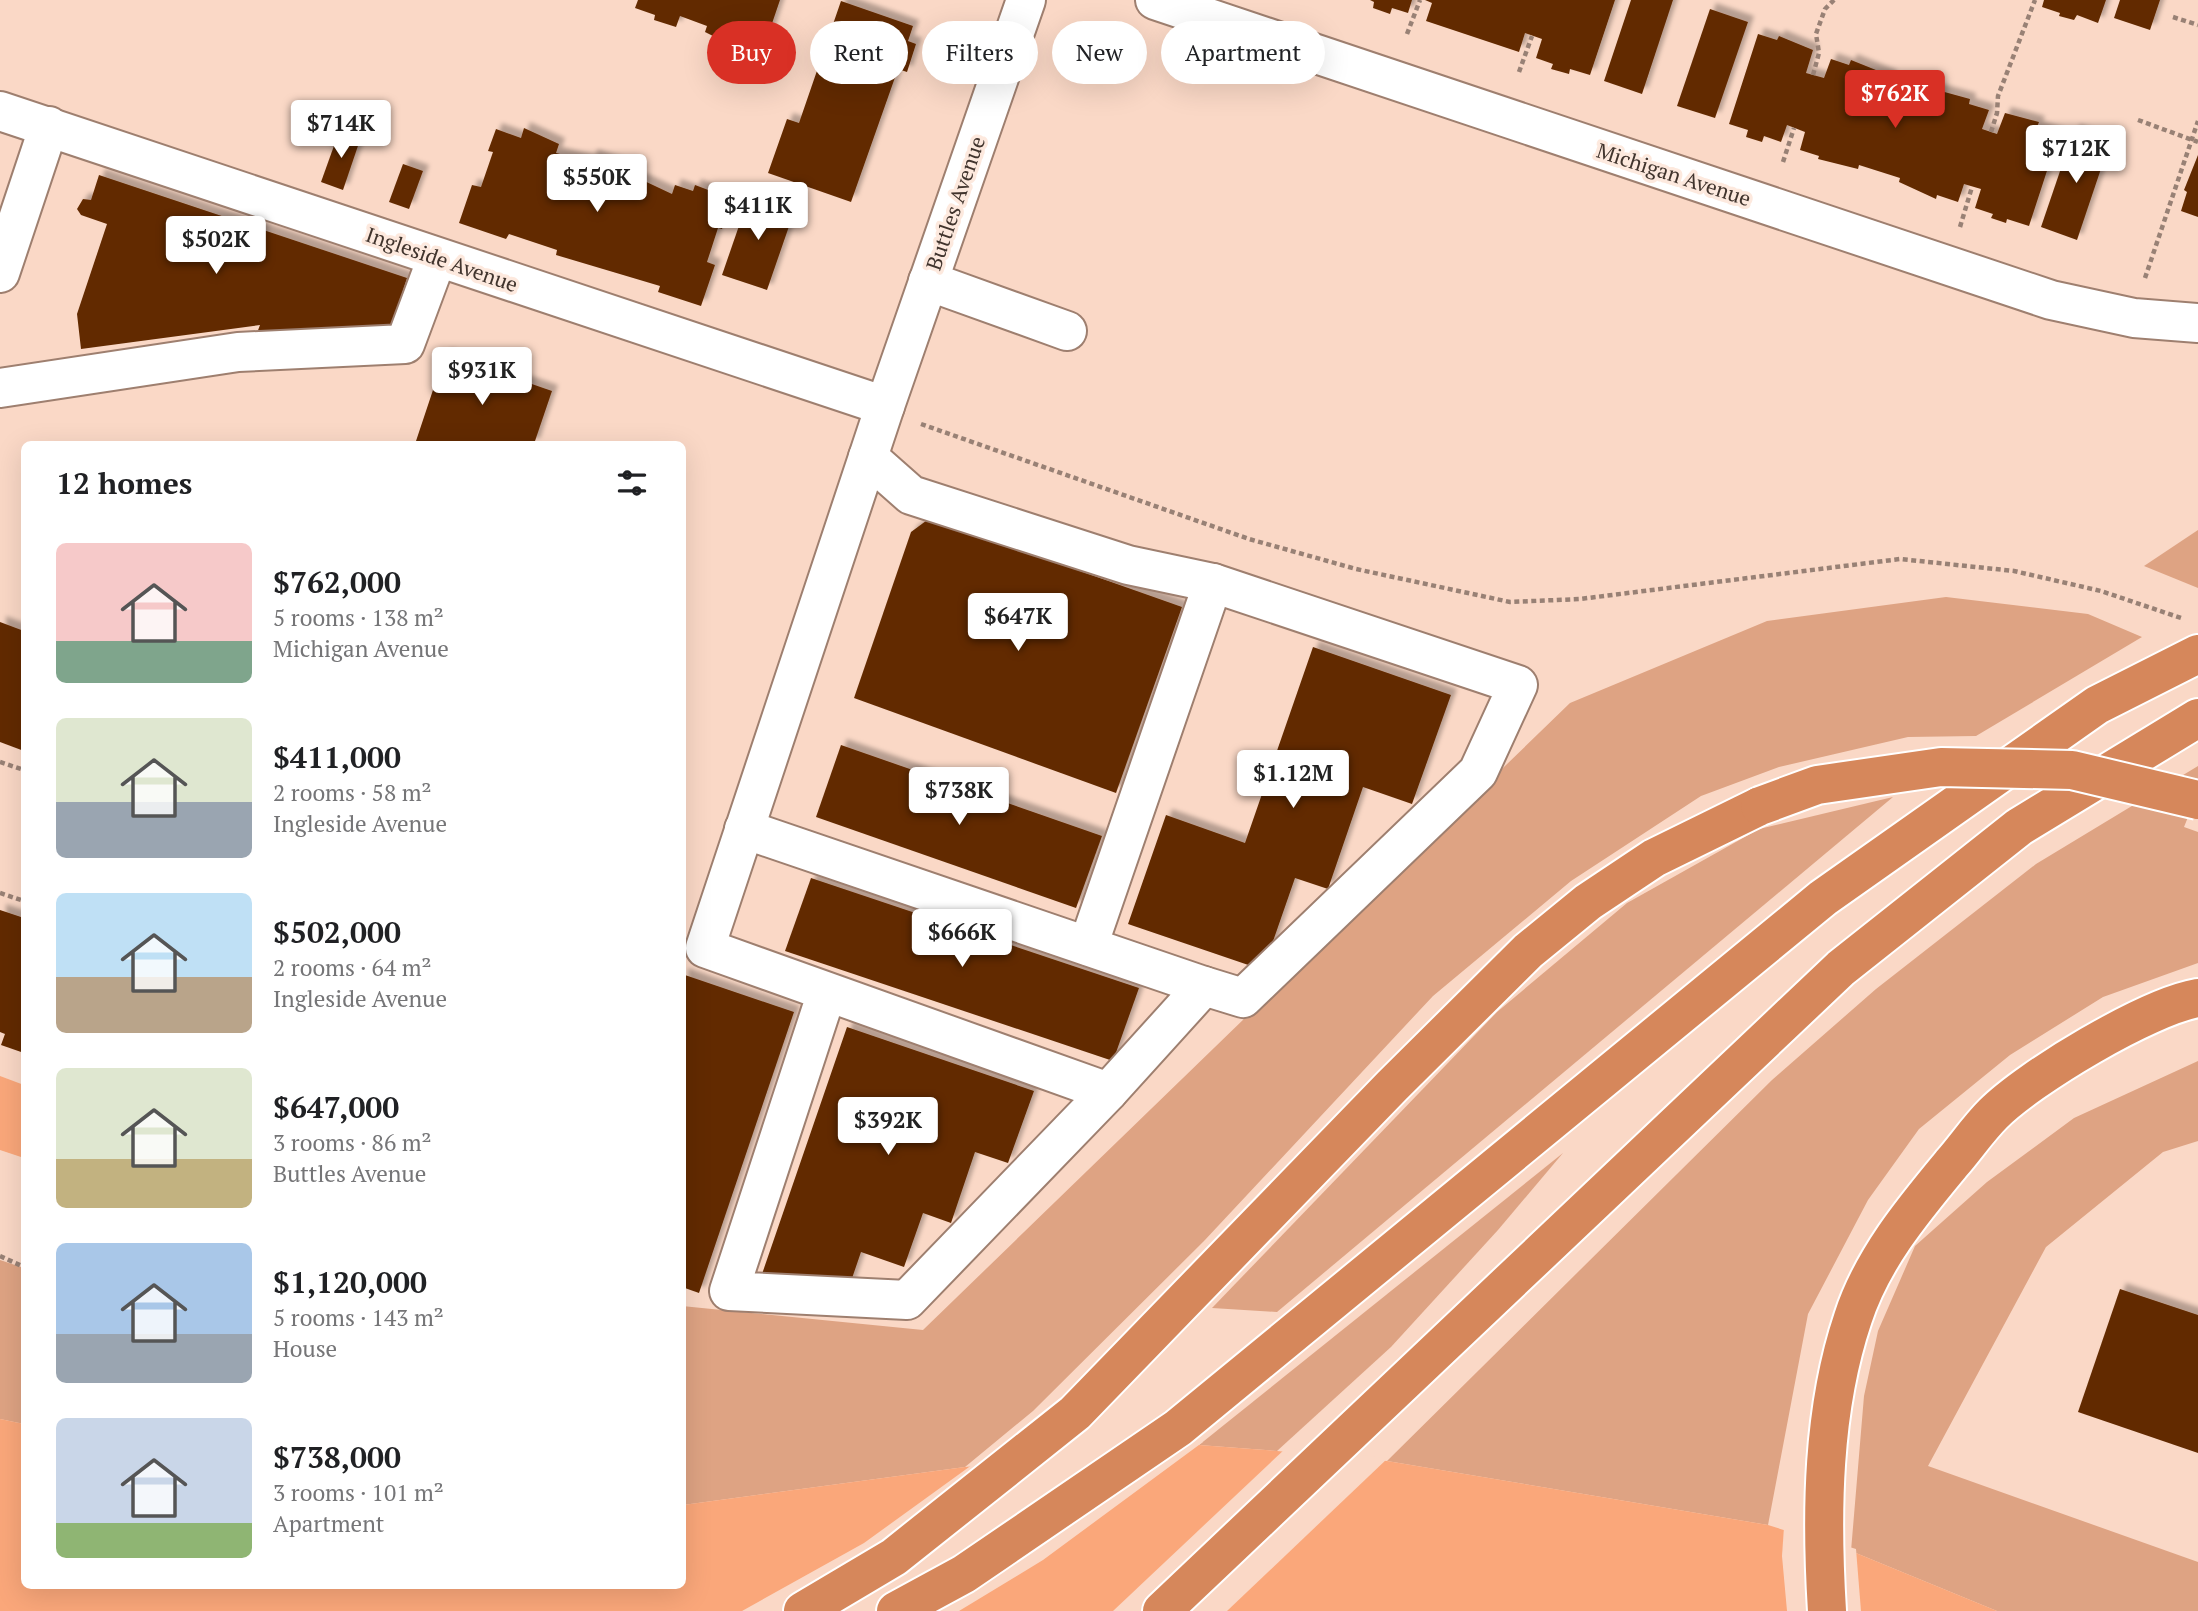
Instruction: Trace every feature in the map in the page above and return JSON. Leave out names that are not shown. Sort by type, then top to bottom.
[{"type":"highway","points":[[896,1611],[964,1574],[1178,1428],[1823,898],[2192,637]]},
{"type":"highway","points":[[1163,1611],[1438,1352],[1695,1103],[1841,968],[2019,827],[2198,718]]},
{"type":"highway","points":[[803,1611],[894,1557],[1075,1413],[1392,1086],[1528,951],[1588,902],[1654,858],[1760,806],[1817,785],[1941,767],[2072,770],[2198,800]]},
{"type":"highway","points":[[1826,1611],[1823,1556],[1831,1401],[1853,1316],[1877,1263],[1912,1212],[1994,1113],[2076,1054],[2179,1001],[2198,998]]},
{"type":"street","name":"Buttles Avenue","points":[[827,992],[705,948],[885,406],[1026,0]]},
{"type":"street","name":"Michigan Avenue","points":[[1155,0],[2051,300],[2134,318],[2198,323]]},
{"type":"street","name":"Ingleside Avenue","points":[[0,111],[885,406]]},
{"type":"street","points":[[0,273],[49,126]]},
{"type":"street","points":[[0,388],[238,352],[405,344],[437,258]]},
{"type":"street","points":[[928,281],[1068,331]]},
{"type":"street","points":[[744,829],[1243,998],[1478,772],[1518,685],[1213,583],[1128,565],[911,495],[868,457]]},
{"type":"street","points":[[1088,946],[1213,583]]},
{"type":"street","points":[[1108,1093],[827,992],[729,1291],[907,1300],[1108,1093],[1204,986]]},
{"type":"path","points":[[1408,34],[1420,0]]},
{"type":"path","points":[[1813,75],[1819,53],[1816,34],[1825,9],[1834,0]]},
{"type":"path","points":[[1991,132],[1997,113],[1998,96],[2035,0]]},
{"type":"path","points":[[2173,17],[2198,26]]},
{"type":"path","points":[[1519,72],[1532,36]]},
{"type":"path","points":[[2138,120],[2198,142]]},
{"type":"path","points":[[2145,278],[2198,121]]},
{"type":"path","points":[[1783,162],[1794,128]]},
{"type":"path","points":[[1958,231],[1972,187]]},
{"type":"path","points":[[885,406],[923,425],[1249,539],[1356,569],[1510,602],[1580,599],[1900,559],[2014,572],[2101,591],[2192,637]]},
{"type":"path","points":[[0,762],[21,769]]},
{"type":"path","points":[[0,893],[21,900]]},
{"type":"path","points":[[0,1256],[21,1266]]},
{"type":"shaded area","points":[[2198,530],[2198,588],[2144,566]]},
{"type":"shaded area","points":[[1946,597],[2088,614],[2142,637],[1976,736],[1908,737],[1779,767],[1701,796],[1571,881],[1433,996],[1204,1241],[1033,1411],[965,1467],[686,1505],[686,1306],[923,1330],[1570,703],[1767,621]]},
{"type":"shaded area","points":[[2198,766],[2198,792],[2184,827],[2198,832],[2198,963],[2103,997],[2010,1055],[1919,1129],[1868,1200],[1808,1314],[1768,1525],[1387,1461],[1772,1080],[1876,989],[2036,864]]},
{"type":"shaded area","points":[[1893,797],[1277,1312],[1212,1308],[1497,1012],[1627,903],[1759,829]]},
{"type":"shaded area","points":[[2198,1061],[2198,1141],[2163,1152],[2046,1247],[1928,1466],[2198,1562],[2198,1611],[1997,1611],[1851,1551],[1864,1396],[1878,1331],[1915,1246],[1987,1182],[2074,1118]]},
{"type":"shaded area","points":[[0,1076],[21,1084],[21,1157],[0,1150]]},
{"type":"shaded area","points":[[1563,1153],[1498,1230],[1391,1347],[1277,1451],[1199,1445]]},
{"type":"shaded area","points":[[0,1260],[21,1267],[21,1423],[0,1419]]},
{"type":"shaded area","points":[[0,1419],[21,1423],[21,1589],[686,1589],[686,1505],[965,1467],[1199,1445],[1387,1461],[1768,1525],[1851,1551],[1997,1611],[0,1611]]},
{"type":"pier","points":[[1203,1442],[1043,1560],[959,1611],[742,1611],[864,1543],[976,1462]]},
{"type":"pier","points":[[1286,1448],[1388,1458],[1227,1611],[1113,1611]]},
{"type":"pier","points":[[1784,1527],[1856,1549],[1861,1611],[1787,1611],[1782,1556]]},
{"type":"building","points":[[638,0],[780,0],[773,21],[707,21],[707,26],[680,16],[676,27],[654,20],[655,15],[635,8]]},
{"type":"building","points":[[1370,0],[1412,0],[1408,13],[1392,8],[1390,14],[1373,8],[1374,2]]},
{"type":"building","points":[[1425,0],[1615,0],[1590,75],[1570,69],[1569,74],[1551,69],[1553,64],[1536,58],[1542,39],[1525,33],[1519,52],[1426,21],[1432,3]]},
{"type":"building","points":[[1631,0],[1673,0],[1642,94],[1604,81]]},
{"type":"building","points":[[2044,0],[2106,0],[2098,23],[2077,15],[2074,20],[2059,16],[2060,13],[2042,7]]},
{"type":"building","points":[[2120,0],[2160,0],[2150,30],[2114,18]]},
{"type":"building","points":[[841,1],[899,21],[834,21]]},
{"type":"building","points":[[1710,9],[1748,22],[1715,118],[1677,106]]},
{"type":"building","points":[[908,24],[913,26],[908,41]]},
{"type":"building","points":[[1758,34],[1777,40],[1779,36],[1813,50],[1806,73],[1824,78],[1831,59],[1849,65],[1851,60],[1891,76],[1890,82],[1928,95],[1930,88],[1970,99],[1969,104],[1989,110],[1982,129],[1997,134],[2005,113],[2039,122],[2037,127],[2059,134],[2029,226],[2007,219],[2006,223],[1991,218],[1993,214],[1975,208],[1981,189],[1964,184],[1958,202],[1937,195],[1936,199],[1899,182],[1900,178],[1859,165],[1858,169],[1818,159],[1819,156],[1800,150],[1805,132],[1787,125],[1781,142],[1764,136],[1762,142],[1746,137],[1748,130],[1729,124]]},
{"type":"building","points":[[908,41],[916,44],[908,69]]},
{"type":"building","points":[[812,84],[893,84],[851,202],[768,173],[787,119],[799,123]]},
{"type":"building","points":[[524,128],[559,144],[556,153],[589,161],[592,155],[640,171],[638,178],[672,194],[675,185],[693,191],[695,185],[711,191],[708,202],[729,209],[722,229],[718,228],[707,262],[715,265],[701,306],[658,292],[660,286],[556,255],[557,250],[509,234],[506,239],[459,223],[472,185],[481,187],[493,152],[488,151],[496,129],[521,138]]},
{"type":"building","points":[[340,129],[361,137],[343,190],[321,182]]},
{"type":"building","points":[[2074,130],[2110,142],[2077,240],[2041,227]]},
{"type":"building","points":[[2198,155],[2198,217],[2181,211],[2187,192],[2184,190]]},
{"type":"building","points":[[403,164],[423,171],[409,209],[389,202]]},
{"type":"building","points":[[99,175],[407,278],[390,331],[257,333],[260,325],[81,349],[77,314],[107,224],[81,215],[77,209],[83,199],[91,200]]},
{"type":"building","points":[[750,194],[795,209],[767,290],[722,275]]},
{"type":"building","points":[[445,354],[552,391],[535,441],[416,441]]},
{"type":"building","points":[[930,518],[1182,607],[1116,793],[854,698],[911,532]]},
{"type":"building","points":[[0,622],[21,630],[21,750],[0,742]]},
{"type":"building","points":[[1313,647],[1451,695],[1412,804],[1363,787],[1328,889],[1295,878],[1263,970],[1128,924],[1166,815],[1245,843]]},
{"type":"building","points":[[841,745],[1102,836],[1076,908],[816,817]]},
{"type":"building","points":[[811,878],[1139,988],[1113,1061],[785,951]]},
{"type":"building","points":[[0,910],[21,917],[21,1052],[1,1045],[5,1034],[0,1032]]},
{"type":"building","points":[[686,975],[794,1012],[699,1293],[686,1288]]},
{"type":"building","points":[[847,1027],[1034,1091],[1008,1163],[975,1152],[951,1223],[923,1213],[904,1267],[861,1252],[847,1293],[762,1274]]},
{"type":"building","points":[[2120,1289],[2198,1315],[2198,1453],[2078,1412]]}]
